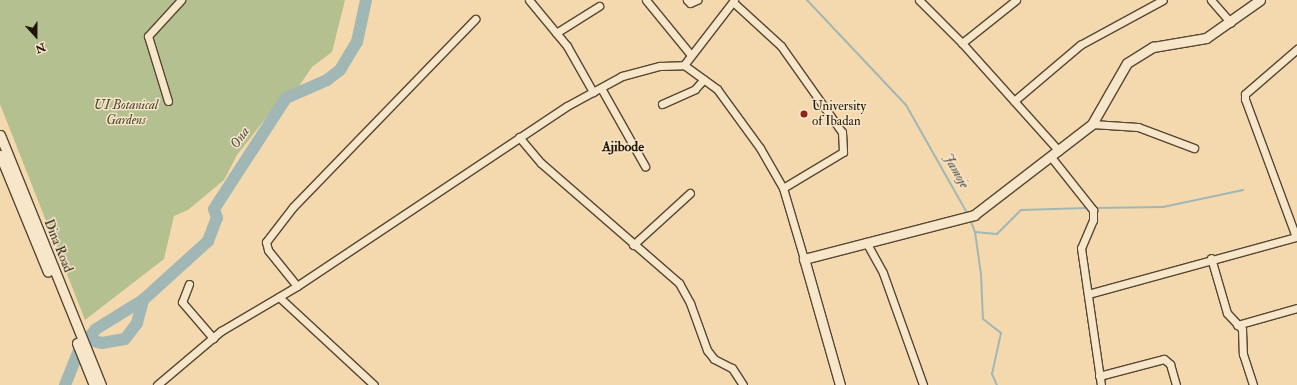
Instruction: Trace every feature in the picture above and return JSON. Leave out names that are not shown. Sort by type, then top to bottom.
[{"type":"street","points":[[168,101],[148,36],[181,0]]},
{"type":"street","points":[[529,0],[556,33],[593,92]]},
{"type":"street","points":[[646,0],[691,55]]},
{"type":"street","points":[[687,0],[690,4],[697,0]]},
{"type":"street","points":[[919,0],[962,43],[1059,151]]},
{"type":"street","points":[[962,43],[1016,0]]},
{"type":"street","points":[[1014,101],[1080,45],[1163,0]]},
{"type":"street","points":[[1211,0],[1231,23]]},
{"type":"street","points":[[804,259],[976,213],[1059,151],[1092,124],[1127,63],[1153,47],[1206,38],[1231,23],[1260,0]]},
{"type":"street","points":[[684,65],[729,2],[782,46],[842,132],[843,152],[782,188]]},
{"type":"street","points":[[556,33],[598,6]]},
{"type":"street","points":[[297,286],[268,250],[266,242],[293,207],[475,19]]},
{"type":"street","points":[[1088,294],[1211,258],[1296,237],[1245,99],[1246,94],[1297,50]]},
{"type":"street","points":[[157,385],[213,338],[297,286],[519,137],[593,92],[622,76],[660,66],[684,65],[717,89],[744,125],[782,188],[840,385]]},
{"type":"street","points":[[662,104],[695,89],[704,80]]},
{"type":"street","points":[[601,88],[645,166]]},
{"type":"street","points":[[1092,124],[1138,127],[1194,148]]},
{"type":"street","name":"Dina Road","points":[[0,135],[75,331]]},
{"type":"street","points":[[519,137],[541,163],[678,283],[690,303],[707,350],[714,359],[732,368],[743,385]]},
{"type":"street","name":"Dina Road","points":[[0,155],[91,368]]},
{"type":"street","points":[[1051,157],[1092,210],[1093,220],[1081,248],[1101,385]]},
{"type":"street","points":[[633,245],[690,193]]},
{"type":"street","points":[[866,242],[883,273],[923,385]]},
{"type":"street","points":[[1211,258],[1227,313],[1242,329],[1243,354],[1253,385]]},
{"type":"street","points":[[189,284],[182,302],[213,338]]},
{"type":"street","points":[[279,297],[374,385]]},
{"type":"street","points":[[1237,325],[1297,308]]},
{"type":"street","points":[[1099,376],[1164,359],[1170,364],[1176,385]]},
{"type":"street","points":[[91,368],[94,385]]},
{"type":"street","points":[[91,368],[102,385]]},
{"type":"green space","name":"UI Botanical Gardens","points":[[0,0],[345,0],[332,52],[312,67],[295,92],[266,118],[237,155],[224,180],[188,210],[174,216],[164,259],[85,320],[0,104]]},
{"type":"waterway","name":"Ona","points":[[65,385],[79,350],[96,329],[143,300],[208,241],[217,218],[214,209],[286,98],[327,80],[340,70],[357,42],[366,0]]},
{"type":"waterway","name":"Jamoje","points":[[807,0],[906,105],[967,213]]},
{"type":"waterway","points":[[1094,208],[1163,207],[1243,190]]},
{"type":"waterway","points":[[975,232],[997,234],[1021,210],[1088,208]]},
{"type":"waterway","name":"Jamoje","points":[[970,219],[975,232],[981,274],[983,319],[1001,333],[992,374],[997,385]]},
{"type":"waterway","name":"Ona","points":[[88,340],[102,343],[125,339],[137,323],[143,300]]},
{"type":"place","name":"University of Ibadan","points":[[804,114]]},
{"type":"district","name":"Ajibode","points":[[623,147]]}]
